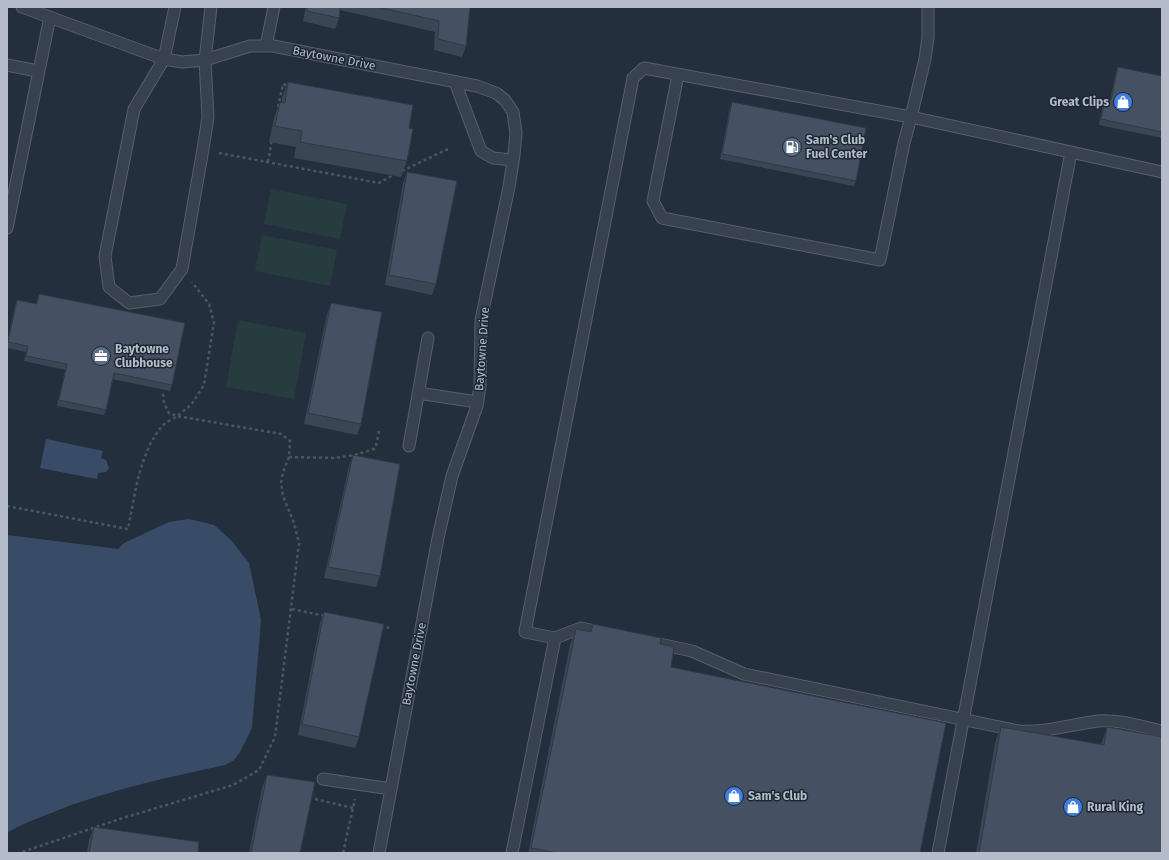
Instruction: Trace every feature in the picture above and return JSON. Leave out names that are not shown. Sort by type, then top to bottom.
[{"type":"lane","name":"Baytowne Drive","points":[[22,7],[164,59],[182,62],[205,60],[250,46],[266,46],[477,86],[496,93],[505,100],[513,112],[516,133],[509,187],[481,320],[480,386],[477,402],[452,476],[438,538],[379,853]]},
{"type":"lane","points":[[174,7],[164,59],[134,109],[104,256],[109,287],[129,303],[160,299],[182,269],[208,117],[205,60],[212,7]]},
{"type":"lane","points":[[266,46],[274,7]]},
{"type":"lane","points":[[678,75],[653,202],[662,218],[880,260],[904,143],[925,59],[928,37],[928,7]]},
{"type":"lane","points":[[7,228],[50,17]]},
{"type":"lane","points":[[7,65],[38,71]]},
{"type":"lane","points":[[616,636],[581,628],[555,638],[525,632],[633,78],[644,68],[911,117],[1162,172]]},
{"type":"lane","points":[[455,82],[481,151],[493,158],[513,160]]},
{"type":"lane","points":[[938,853],[1071,152]]},
{"type":"lane","points":[[409,446],[428,338]]},
{"type":"lane","points":[[418,393],[477,402]]},
{"type":"lane","points":[[512,853],[555,638]]},
{"type":"lane","points":[[646,641],[692,651],[744,674],[1020,731],[1033,732],[1100,721],[1127,724],[1162,731]]},
{"type":"lane","points":[[322,779],[391,789]]},
{"type":"path","points":[[277,115],[283,84],[298,87]]},
{"type":"path","points":[[268,162],[272,138]]},
{"type":"path","points":[[203,150],[379,183],[448,149]]},
{"type":"path","points":[[396,174],[397,167]]},
{"type":"path","points":[[7,506],[128,529],[136,490],[147,452],[163,425],[191,405],[204,385],[214,322],[209,304],[182,269]]},
{"type":"path","points":[[19,853],[123,818],[233,785],[259,770],[275,737],[299,543],[294,523],[283,496],[281,483],[283,472],[289,456],[290,441],[281,434],[177,416],[169,413],[164,403],[163,394]]},
{"type":"path","points":[[289,456],[334,458],[355,454],[374,448],[376,446],[379,431]]},
{"type":"path","points":[[292,609],[329,616]]},
{"type":"path","points":[[374,625],[390,628]]},
{"type":"path","points":[[344,853],[358,784]]},
{"type":"path","points":[[315,799],[353,808]]},
{"type":"green space","points":[[271,189],[347,204],[340,239],[264,224]]},
{"type":"green space","points":[[262,235],[337,250],[330,286],[255,271]]},
{"type":"green space","points":[[238,320],[306,333],[294,399],[226,387]]},
{"type":"water","points":[[46,439],[103,451],[101,458],[106,460],[109,468],[106,472],[98,473],[97,479],[40,468]]},
{"type":"water","points":[[189,519],[214,525],[231,540],[249,563],[261,620],[252,728],[240,752],[234,760],[225,765],[115,791],[72,805],[34,820],[7,833],[7,535],[118,549],[124,543],[169,522]]},
{"type":"building","points":[[307,7],[340,7],[339,18],[307,11]]},
{"type":"building","points":[[378,7],[470,7],[466,46],[438,39],[439,21]]},
{"type":"building","points":[[1118,67],[1162,76],[1162,132],[1101,119],[1105,98],[1111,100]]},
{"type":"building","points":[[288,82],[413,105],[409,128],[413,129],[407,161],[300,142],[302,131],[275,126],[280,102],[285,103]]},
{"type":"building","name":"Sam's Club Fuel Center","points":[[732,102],[866,128],[856,181],[722,154]]},
{"type":"building","points":[[407,172],[457,181],[436,284],[389,275]]},
{"type":"building","name":"Baytowne Clubhouse","points":[[39,294],[185,323],[172,385],[114,373],[106,410],[59,400],[67,364],[26,356],[28,346],[8,342],[17,300],[37,304]]},
{"type":"building","points":[[331,303],[382,312],[361,424],[308,413]]},
{"type":"building","points":[[353,455],[400,464],[380,576],[328,567]]},
{"type":"building","points":[[324,612],[384,624],[359,737],[302,724]]},
{"type":"building","name":"Sam's Club","points":[[593,624],[661,638],[660,644],[674,647],[671,667],[946,723],[920,853],[558,853],[531,848],[576,629],[591,632]]},
{"type":"building","name":"Rural King","points":[[1001,727],[1104,745],[1107,727],[1162,737],[1162,853],[979,853]]},
{"type":"building","points":[[267,775],[315,782],[300,853],[251,853]]},
{"type":"building","points":[[94,827],[199,842],[198,853],[89,853]]},
{"type":"place","name":"Great Clips","points":[[1123,102]]},
{"type":"place","name":"Sam's Club Fuel Center","points":[[792,147]]},
{"type":"place","name":"Baytowne Clubhouse","points":[[101,356]]},
{"type":"place","name":"Sam's Club","points":[[734,796]]},
{"type":"place","name":"Rural King","points":[[1073,807]]}]
